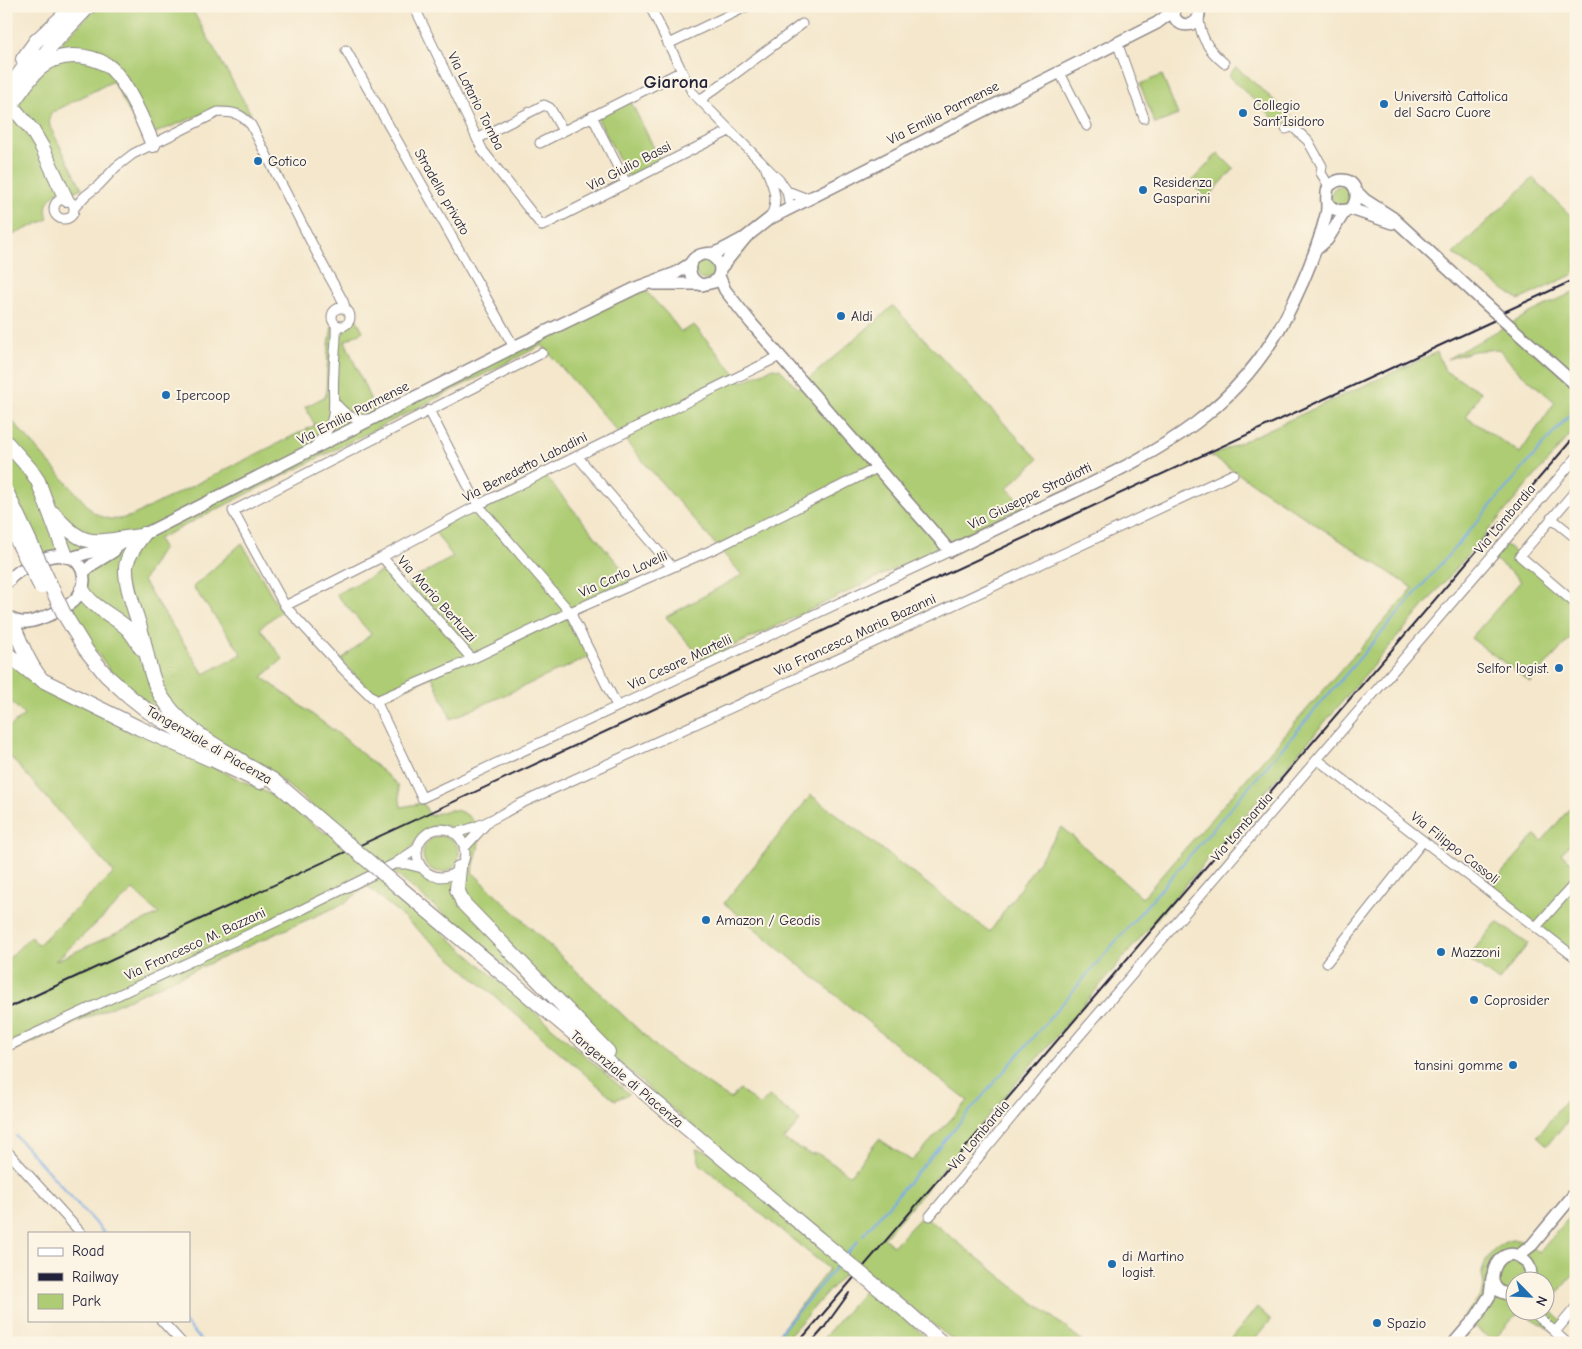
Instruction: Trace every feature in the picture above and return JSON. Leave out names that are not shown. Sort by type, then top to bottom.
[{"type":"highway","points":[[6,81],[36,41],[75,6]]},
{"type":"highway","points":[[6,92],[44,42],[75,6]]},
{"type":"highway","points":[[9,110],[18,89],[50,47],[89,6]]},
{"type":"highway","points":[[9,110],[38,70],[55,58],[82,56],[109,66],[119,77],[153,145]]},
{"type":"highway","points":[[9,110],[32,130],[42,147],[67,202]]},
{"type":"highway","points":[[6,442],[30,468],[38,481],[68,557]]},
{"type":"highway","name":"Tangenziale di Piacenza","points":[[6,491],[64,614],[86,650],[126,699],[147,721],[210,759],[269,787],[317,818]]},
{"type":"highway","points":[[48,508],[72,534],[84,541],[104,542],[139,537]]},
{"type":"highway","name":"Tangenziale di Piacenza","points":[[6,519],[56,618],[80,656],[102,683],[183,734],[242,761],[273,780],[942,1343]]},
{"type":"highway","points":[[139,537],[126,567],[129,587],[152,678],[164,702],[181,721],[200,736],[242,761]]},
{"type":"highway","points":[[82,589],[92,602],[127,628],[134,636],[148,662]]},
{"type":"highway","points":[[8,617],[35,671],[42,680]]},
{"type":"highway","points":[[6,653],[42,680],[139,728],[210,759]]},
{"type":"highway","points":[[459,868],[458,889],[463,903],[601,1046],[653,1091],[670,1114]]},
{"type":"main road","name":"Via Emilia Parmense","points":[[707,254],[728,247],[746,237],[769,219],[790,208],[1157,23],[1174,9]]},
{"type":"main road","name":"Via Emilia Parmense","points":[[1174,9],[1175,18],[1182,24]]},
{"type":"main road","points":[[1182,24],[1195,22],[1200,10]]},
{"type":"main road","name":"Via Emilia Parmense","points":[[1157,23],[1182,24]]},
{"type":"main road","points":[[1399,224],[1348,210],[1335,210],[1327,202],[1326,196],[1329,186],[1338,180],[1344,180],[1353,185],[1365,200],[1393,218],[1576,385]]},
{"type":"main road","points":[[1348,210],[1354,204],[1357,192]]},
{"type":"main road","name":"Via Giuseppe Stradiotti","points":[[950,551],[1136,461],[1166,444],[1198,422],[1232,391],[1268,347],[1286,317],[1317,250],[1326,216],[1327,202]]},
{"type":"main road","name":"Via Giuseppe Stradiotti","points":[[1317,250],[1327,240],[1348,210]]},
{"type":"main road","name":"Via Emilia Parmense","points":[[720,272],[746,237]]},
{"type":"main road","points":[[752,324],[721,294],[694,281],[690,274],[690,264],[697,256],[707,254],[716,259],[725,290],[752,324],[950,551]]},
{"type":"main road","name":"Via Emilia Parmense","points":[[7,580],[33,563],[56,556],[68,557],[87,554],[139,537],[514,348],[645,284],[676,273],[690,264]]},
{"type":"main road","points":[[702,284],[714,282],[720,272]]},
{"type":"main road","name":"Via Emilia Parmense","points":[[645,284],[702,284]]},
{"type":"main road","points":[[83,573],[93,564],[139,537]]},
{"type":"main road","points":[[8,617],[21,622],[31,622],[57,612],[76,599],[82,589],[83,573],[76,561],[68,557]]},
{"type":"main road","points":[[1518,1256],[1532,1245],[1576,1192]]},
{"type":"main road","points":[[1531,1272],[1537,1248],[1576,1202]]},
{"type":"main road","points":[[1454,1343],[1477,1316],[1490,1295],[1492,1271],[1498,1261],[1508,1256],[1518,1256],[1523,1259],[1528,1272]]},
{"type":"main road","points":[[1492,1277],[1498,1288],[1504,1290]]},
{"type":"main road","points":[[1477,1316],[1497,1300],[1504,1297]]},
{"type":"street","name":"Via Lotario Tomba","points":[[414,6],[483,151],[542,226]]},
{"type":"street","points":[[650,6],[692,92],[779,180],[787,191],[790,208]]},
{"type":"street","points":[[668,44],[748,6]]},
{"type":"street","points":[[1200,10],[1202,36]]},
{"type":"street","points":[[700,100],[802,24]]},
{"type":"street","points":[[1182,24],[1202,36],[1214,55],[1224,63]]},
{"type":"street","points":[[1117,42],[1144,118]]},
{"type":"street","name":"Stradello privato","points":[[346,50],[514,348]]},
{"type":"street","points":[[540,143],[682,71]]},
{"type":"street","points":[[1059,71],[1087,126]]},
{"type":"street","points":[[477,139],[544,105],[550,108],[563,131]]},
{"type":"street","points":[[67,202],[85,196],[92,191],[116,167],[133,154],[218,112],[231,112],[242,116],[251,125],[339,294],[342,310],[350,318],[340,325],[336,340],[333,375],[334,413],[328,430],[310,450]]},
{"type":"street","points":[[592,116],[626,183]]},
{"type":"street","points":[[1286,129],[1294,128],[1308,141],[1322,166],[1321,173],[1329,186]]},
{"type":"street","name":"Via Giulio Bassi","points":[[542,226],[729,131]]},
{"type":"street","points":[[763,165],[776,197],[769,219]]},
{"type":"street","points":[[787,191],[805,198],[816,195]]},
{"type":"street","points":[[340,325],[332,318],[333,312],[342,310]]},
{"type":"street","points":[[376,701],[344,670],[285,606],[232,511],[542,353]]},
{"type":"street","name":"Via Benedetto Labadini","points":[[285,606],[382,557],[478,505],[780,356]]},
{"type":"street","points":[[335,403],[350,418],[371,420]]},
{"type":"street","points":[[429,410],[478,505],[570,612],[617,706]]},
{"type":"street","points":[[329,441],[339,456]]},
{"type":"street","points":[[577,456],[672,568]]},
{"type":"street","name":"Via Lombardia","points":[[930,1216],[1069,1048],[1576,458]]},
{"type":"street","name":"Via Carlo Lavelli","points":[[376,701],[472,659],[570,612],[714,549],[878,468]]},
{"type":"street","name":"Via Francesca Maria Bazanni","points":[[489,821],[520,804],[836,660],[1233,474]]},
{"type":"street","points":[[1576,490],[1520,556],[1576,604]]},
{"type":"street","points":[[1551,518],[1576,538]]},
{"type":"street","name":"Via Cesare Martelli","points":[[376,701],[422,798],[950,551]]},
{"type":"street","name":"Via Mario Bertuzzi","points":[[382,557],[472,659]]},
{"type":"street","name":"Via Filippo Cassoli","points":[[1318,760],[1576,958]]},
{"type":"street","points":[[453,833],[464,848],[463,862],[459,868],[447,876],[433,876],[422,868],[418,862],[418,848],[425,836],[431,832],[444,830],[453,833],[462,832],[489,821]]},
{"type":"street","points":[[464,848],[489,821]]},
{"type":"street","points":[[1328,962],[1423,841]]},
{"type":"street","name":"Via Francesco M. Bazzani","points":[[6,1047],[295,913],[394,864],[418,848]]},
{"type":"street","points":[[394,864],[406,864],[422,868]]},
{"type":"street","points":[[1536,927],[1576,882]]},
{"type":"street","points":[[6,1150],[81,1232]]},
{"type":"street","points":[[1555,1332],[1576,1306]]},
{"type":"street","points":[[163,1322],[182,1343]]},
{"type":"street","points":[[1545,1322],[1567,1343]]},
{"type":"green space","points":[[98,6],[190,6],[251,114],[228,107],[217,108],[143,138],[113,81],[51,113],[49,119],[50,127],[82,188],[72,192],[57,192],[47,204],[48,219],[6,238],[6,118],[51,53]]},
{"type":"green space","points":[[1236,67],[1291,115],[1282,126],[1228,76]]},
{"type":"green space","points":[[1162,75],[1178,115],[1155,124],[1140,84]]},
{"type":"green space","points":[[630,100],[660,160],[628,177],[596,115]]},
{"type":"green space","points":[[1218,153],[1234,169],[1207,198],[1190,183]]},
{"type":"green space","points":[[1533,178],[1576,221],[1576,273],[1519,300],[1453,254]]},
{"type":"green space","points":[[1341,186],[1348,189],[1351,196],[1348,203],[1341,206],[1334,203],[1331,196],[1334,189]]},
{"type":"green space","points":[[705,260],[712,263],[715,270],[712,277],[705,280],[698,277],[695,270],[698,263]]},
{"type":"green space","points":[[643,288],[681,332],[694,325],[742,382],[773,368],[780,369],[798,388],[893,306],[1038,459],[1007,488],[1025,506],[703,660],[666,617],[742,575],[542,345],[158,539],[163,547],[143,581],[204,674],[242,654],[193,587],[242,543],[281,611],[260,628],[283,659],[262,677],[344,738],[398,785],[401,807],[423,803],[430,816],[452,810],[460,811],[467,815],[477,827],[479,834],[478,849],[472,872],[664,1054],[730,1099],[740,1090],[760,1106],[769,1096],[800,1121],[784,1140],[810,1154],[817,1153],[850,1175],[879,1139],[912,1161],[968,1101],[902,1050],[724,903],[811,795],[990,932],[1062,827],[1142,898],[1413,588],[1211,456],[1437,352],[1445,371],[1481,392],[1466,417],[1520,453],[1555,402],[1516,369],[1499,349],[1474,351],[1447,359],[1532,312],[1576,291],[1576,428],[884,1238],[893,1246],[968,1169],[927,1218],[1085,1343],[957,1343],[875,1279],[844,1274],[782,1343],[771,1343],[829,1269],[700,1164],[696,1149],[726,1156],[566,1016],[393,872],[405,867],[419,872],[433,881],[439,882],[451,880],[460,873],[467,864],[469,854],[467,844],[455,829],[445,826],[435,826],[424,831],[413,846],[380,878],[629,1094],[615,1100],[367,886],[345,903],[6,1054],[6,961],[31,936],[38,945],[114,873],[6,752],[6,730],[24,715],[6,696],[6,660],[119,722],[278,798],[325,833],[341,829],[278,778],[194,732],[120,684],[83,633],[66,600],[74,593],[78,586],[79,578],[77,571],[73,565],[66,561],[58,560],[48,563],[6,482],[6,414],[93,512],[108,519],[121,519],[132,516],[315,425],[305,407],[326,396],[328,351],[332,326],[345,331],[351,325],[353,313],[363,331],[345,341],[378,417]],"holes":[[[133,890],[159,914],[55,961]]]},
{"type":"green space","points":[[543,473],[633,582],[569,613],[591,656],[451,719],[432,676],[379,701],[341,660],[371,634],[336,594],[386,569],[410,594],[408,582],[453,557],[433,529]]},
{"type":"green space","points":[[1503,543],[1576,603],[1576,632],[1530,682],[1471,638],[1521,581],[1491,556]]},
{"type":"green space","points":[[1576,801],[1576,837],[1561,854],[1576,866],[1576,958],[1488,889],[1535,835],[1542,841]]},
{"type":"green space","points":[[441,836],[448,837],[454,841],[458,847],[458,861],[454,867],[448,871],[441,872],[434,871],[428,867],[424,861],[423,854],[424,847],[428,841],[434,837]]},
{"type":"green space","points":[[1497,922],[1528,944],[1499,981],[1467,958]]},
{"type":"green space","points":[[1568,1098],[1576,1099],[1576,1112],[1547,1145],[1537,1136]]},
{"type":"green space","points":[[1576,1209],[1576,1271],[1554,1297],[1554,1272],[1504,1272],[1504,1322],[1510,1322],[1493,1341],[1462,1317],[1483,1292],[1483,1267],[1494,1250],[1504,1243],[1516,1240],[1528,1245],[1539,1253]]},
{"type":"green space","points":[[867,1288],[933,1343],[819,1343]]},
{"type":"green space","points":[[1257,1307],[1271,1320],[1252,1343],[1228,1343]]},
{"type":"green space","points":[[1554,1314],[1562,1321],[1555,1332],[1538,1322],[1554,1322]]},
{"type":"waterway","points":[[863,1235],[1576,407]]},
{"type":"waterway","points":[[16,1136],[103,1232]]},
{"type":"waterway","points":[[846,1255],[858,1241]]},
{"type":"waterway","points":[[771,1343],[840,1262]]},
{"type":"waterway","points":[[185,1322],[204,1343]]},
{"type":"railway","points":[[1504,312],[1576,279]]},
{"type":"railway","points":[[6,1009],[1495,320]]},
{"type":"railway","points":[[798,1343],[1576,435]]},
{"type":"railway","points":[[821,1332],[849,1293]]},
{"type":"railway","points":[[811,1343],[825,1327]]},
{"type":"place","name":"Università Cattolica del Sacro Cuore","points":[[1384,104]]},
{"type":"place","name":"Collegio Sant'Isidoro","points":[[1243,113]]},
{"type":"place","name":"Gotico","points":[[258,161]]},
{"type":"place","name":"Residenza Gasparini","points":[[1143,190]]},
{"type":"place","name":"Aldi","points":[[841,316]]},
{"type":"place","name":"Ipercoop","points":[[166,395]]},
{"type":"place","name":"Selfor logist.","points":[[1559,668]]},
{"type":"place","name":"Amazon / Geodis","points":[[706,920]]},
{"type":"place","name":"Mazzoni","points":[[1441,952]]},
{"type":"place","name":"Coprosider","points":[[1474,1000]]},
{"type":"place","name":"tansini gomme","points":[[1513,1065]]},
{"type":"place","name":"di Martino logist.","points":[[1112,1264]]},
{"type":"place","name":"Spazio","points":[[1377,1323]]},
{"type":"district","name":"Giarona","points":[[676,82]]}]
